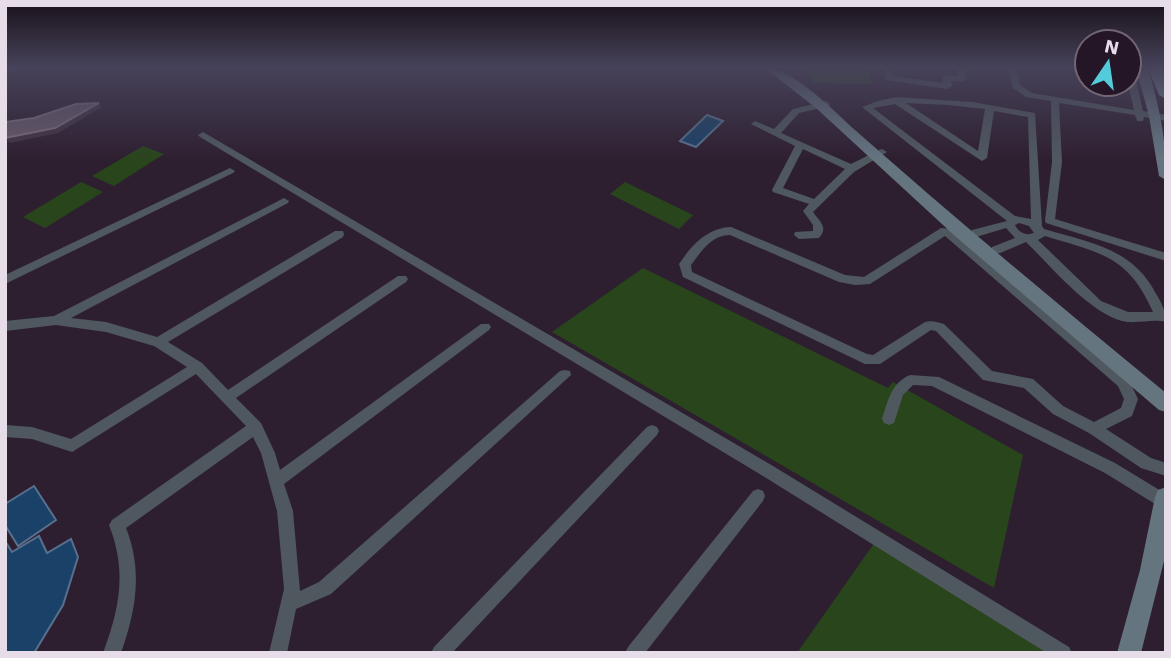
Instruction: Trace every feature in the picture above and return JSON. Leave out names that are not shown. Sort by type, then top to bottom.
[{"type":"street","points":[[814,99],[823,105]]},
{"type":"street","points":[[816,99],[1166,391]]},
{"type":"street","points":[[1043,99],[1055,103],[1161,120]]},
{"type":"street","points":[[1136,99],[1140,117]]},
{"type":"street","points":[[1153,99],[1161,120],[1166,176]]},
{"type":"street","points":[[896,100],[982,158],[990,107]]},
{"type":"street","points":[[976,233],[1011,222],[1023,220],[1033,233],[1097,304],[1127,317],[1163,317],[1146,286],[1131,267],[1107,253],[1033,233],[1012,230],[1011,222],[866,107],[896,100],[990,107],[1032,115],[1033,233]]},
{"type":"street","points":[[1055,103],[1057,162],[1050,221],[1166,257]]},
{"type":"street","points":[[775,134],[796,111],[823,105]]},
{"type":"street","points":[[755,124],[853,169]]},
{"type":"street","points":[[202,135],[756,464],[1063,653]]},
{"type":"street","points":[[800,146],[777,190],[817,203]]},
{"type":"street","points":[[799,235],[815,235],[818,232],[818,225],[808,212],[853,169],[879,153]]},
{"type":"street","points":[[879,153],[953,230],[1124,382],[1131,400],[1127,412],[1094,429]]},
{"type":"street","points":[[5,280],[230,171]]},
{"type":"street","points":[[56,320],[284,201]]},
{"type":"street","points":[[1166,404],[953,230],[945,231],[866,281],[843,279],[731,231],[720,230],[713,233],[685,264],[684,270],[687,274],[871,361],[929,324],[934,324],[988,376],[1028,383],[1058,410],[1094,429],[1146,463],[1166,470]]},
{"type":"street","points":[[996,250],[1033,233]]},
{"type":"street","points":[[158,342],[339,234]]},
{"type":"street","points":[[228,397],[402,279]]},
{"type":"street","points":[[5,326],[56,320],[106,327],[158,342],[197,367],[256,427],[268,453],[285,511],[292,589],[278,653]]},
{"type":"street","points":[[277,481],[485,327]]},
{"type":"street","points":[[5,431],[32,433],[72,446],[197,367]]},
{"type":"street","points":[[289,604],[325,587],[565,374]]},
{"type":"street","points":[[889,419],[897,392],[910,380],[934,380],[1110,468],[1165,500],[1151,570],[1129,653]]},
{"type":"street","points":[[112,653],[125,613],[130,579],[125,541],[117,525],[256,427]]},
{"type":"street","points":[[440,653],[652,431]]},
{"type":"street","points":[[634,653],[758,496]]},
{"type":"green space","points":[[143,146],[164,154],[114,186],[92,176]]},
{"type":"green space","points":[[81,182],[103,192],[45,228],[23,217]]},
{"type":"green space","points":[[625,182],[693,215],[679,229],[610,194]]},
{"type":"green space","points":[[643,268],[888,388],[893,382],[1023,455],[994,588],[552,332]]},
{"type":"green space","points":[[875,542],[1053,653],[797,653]]},
{"type":"water","points":[[707,115],[723,121],[696,147],[680,141]]},
{"type":"water","points":[[34,486],[56,520],[18,546],[5,525],[5,504]]},
{"type":"water","points":[[39,536],[47,553],[71,539],[78,557],[63,605],[34,653],[5,653],[5,541],[12,552]]},
{"type":"building","points":[[99,103],[55,128],[5,138],[5,122],[34,118],[76,104]]}]
